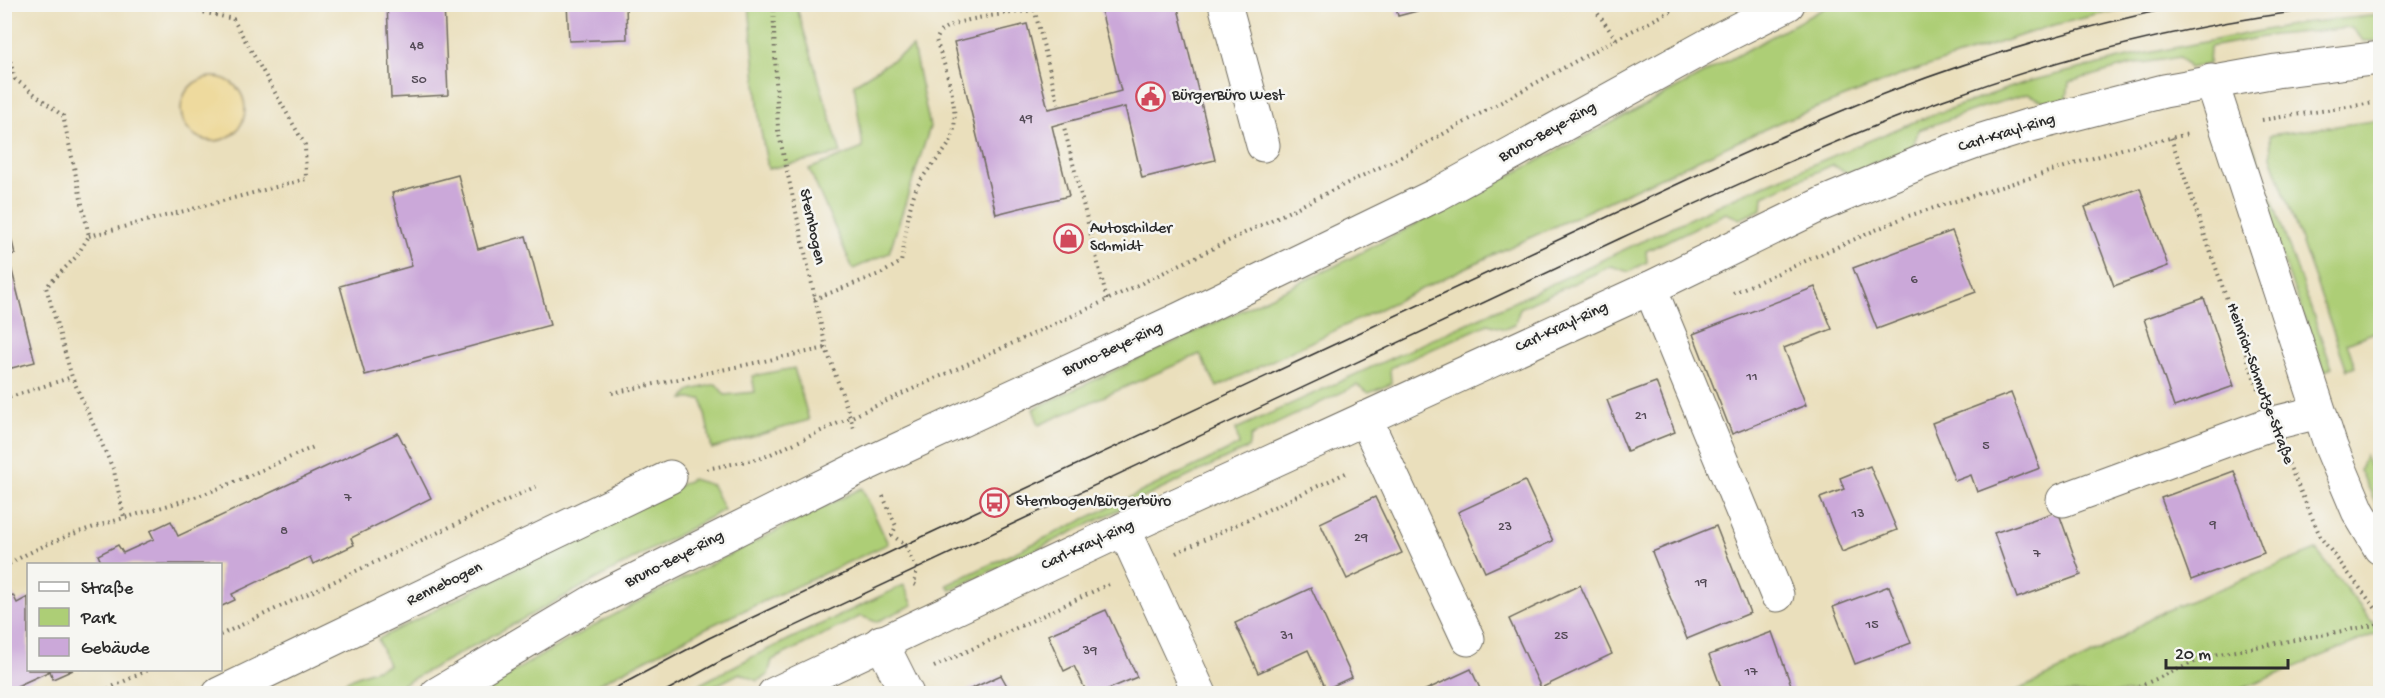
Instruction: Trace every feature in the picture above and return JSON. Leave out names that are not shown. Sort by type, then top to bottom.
[{"type":"street","points":[[1225,4],[1263,145]]},
{"type":"street","name":"Bruno-Beye-Ring","points":[[437,693],[599,598],[869,463],[1180,319],[1438,194],[1723,37],[1788,4]]},
{"type":"street","name":"Carl-Krayl-Ring","points":[[774,693],[1124,529],[1650,288],[1862,186],[1976,142],[2117,102],[2211,81],[2380,58]]},
{"type":"street","points":[[2211,81],[2319,412],[2358,511],[2380,548]]},
{"type":"street","points":[[1650,288],[1777,595]]},
{"type":"street","points":[[2063,500],[2270,424],[2319,412]]},
{"type":"street","points":[[1365,418],[1468,639]]},
{"type":"street","name":"Rennebogen","points":[[219,693],[670,477]]},
{"type":"street","points":[[1124,529],[1200,693]]},
{"type":"street","points":[[881,642],[904,688]]},
{"type":"path","points":[[124,517],[114,471],[72,377],[46,286],[76,257],[89,236],[306,179],[305,145],[233,19],[167,4]]},
{"type":"path","name":"Sternbogen","points":[[773,4],[778,130],[826,348],[858,438]]},
{"type":"path","points":[[1591,4],[1616,39]]},
{"type":"path","points":[[670,477],[762,458],[1107,300],[1403,156],[1616,39],[1685,4]]},
{"type":"path","points":[[814,299],[882,273],[900,262],[915,190],[924,173],[949,143],[954,127],[953,103],[936,40],[940,32],[955,25],[1034,7],[1059,106]]},
{"type":"path","points":[[4,38],[15,79],[63,116],[89,236]]},
{"type":"path","points":[[2255,121],[2380,102]]},
{"type":"path","points":[[1063,123],[1107,300]]},
{"type":"path","points":[[1730,294],[1905,217],[2128,147],[2194,132]]},
{"type":"path","name":"Heinrich-Schmutze-Straße","points":[[2171,138],[2270,424],[2321,538],[2380,614]]},
{"type":"path","points":[[612,393],[826,348]]},
{"type":"path","points":[[4,399],[72,377]]},
{"type":"path","points":[[4,567],[24,554],[78,530],[196,497],[314,447]]},
{"type":"path","points":[[904,688],[1142,569],[1382,455]]},
{"type":"path","points":[[222,634],[537,486]]},
{"type":"path","points":[[882,494],[896,526],[892,535],[905,545],[917,569],[914,584]]},
{"type":"path","points":[[2122,693],[2208,656],[2380,624]]},
{"type":"path","points":[[97,693],[144,671]]},
{"type":"green space","points":[[749,5],[796,5],[841,153],[768,169],[760,126]]},
{"type":"green space","points":[[1830,5],[2139,5],[2050,26],[1907,73],[1780,122],[1482,260],[1217,387],[1200,354],[1039,425],[1033,409],[1333,267],[1644,106]]},
{"type":"green space","points":[[2380,15],[2380,41],[2364,41],[2351,28],[2274,35],[2210,47],[2209,64],[2189,68],[2180,57],[2130,65],[2069,82],[2067,99],[2050,104],[2027,94],[1919,130],[1912,148],[1848,173],[1832,165],[1763,196],[1762,209],[1740,219],[1726,213],[1646,251],[1647,262],[1629,272],[1611,266],[1520,308],[1515,324],[1505,329],[1488,324],[1390,368],[1391,384],[1369,393],[1357,385],[1251,436],[1248,448],[951,590],[947,585],[1239,445],[1236,429],[1503,307],[1733,198],[1916,121],[2026,82],[2128,57],[2301,23]]},
{"type":"green space","points":[[913,47],[930,127],[889,253],[853,269],[809,169],[863,148],[854,84]]},
{"type":"green space","points":[[2380,120],[2380,330],[2347,343],[2355,367],[2347,370],[2271,156],[2270,135]]},
{"type":"green space","points":[[2245,137],[2252,143],[2332,368],[2324,371],[2247,162]]},
{"type":"green space","points":[[794,368],[809,420],[712,449],[702,399],[683,399],[691,390],[716,384],[725,395],[755,392],[752,376]]},
{"type":"green space","points":[[2365,455],[2380,489],[2380,512],[2360,470]]},
{"type":"green space","points":[[692,479],[712,485],[724,510],[389,693],[322,694],[357,676],[388,665],[378,639]]},
{"type":"green space","points":[[862,488],[888,544],[708,627],[581,693],[478,693],[620,612]]},
{"type":"green space","points":[[2316,550],[2380,632],[2232,693],[2012,693],[2100,651],[2158,614]]},
{"type":"green space","points":[[904,585],[913,605],[876,622],[861,616],[772,660],[768,675],[757,681],[740,673],[701,693],[683,693],[754,656]]},
{"type":"sand","points":[[207,77],[219,77],[236,86],[243,97],[245,109],[243,121],[236,132],[219,141],[207,141],[195,136],[186,127],[181,115],[181,103],[186,91],[195,82]]},
{"type":"building","points":[[387,4],[444,4],[448,95],[391,98]]},
{"type":"building","points":[[567,4],[626,4],[627,39],[569,41]]},
{"type":"building","points":[[1107,4],[1177,4],[1215,160],[1142,178],[1125,107],[1052,126],[1069,196],[996,214],[954,42],[1027,24],[1048,109],[1084,101],[1121,91],[1100,6]]},
{"type":"building","points":[[1395,4],[1440,4],[1440,5],[1398,16]]},
{"type":"building","points":[[458,175],[478,249],[526,236],[550,325],[365,375],[340,286],[412,266],[392,193]]},
{"type":"building","points":[[2140,188],[2168,266],[2114,286],[2085,207]]},
{"type":"building","points":[[9,229],[15,254],[8,255],[35,362],[4,370],[4,231]]},
{"type":"building","points":[[1952,231],[1976,292],[1877,329],[1853,268]]},
{"type":"building","points":[[1815,287],[1832,329],[1784,348],[1806,405],[1732,434],[1693,334]]},
{"type":"building","points":[[2204,298],[2234,386],[2174,407],[2144,319]]},
{"type":"building","points":[[1656,382],[1675,432],[1627,451],[1607,400]]},
{"type":"building","points":[[2011,393],[2040,468],[1977,492],[1971,475],[1955,481],[1932,423]]},
{"type":"building","points":[[398,433],[431,498],[351,538],[354,545],[313,564],[310,557],[232,594],[235,600],[222,606],[222,563],[102,563],[98,555],[118,545],[123,553],[154,539],[150,531],[171,521],[178,536]]},
{"type":"building","points":[[1870,466],[1897,530],[1842,552],[1820,498],[1844,489],[1840,478]]},
{"type":"building","points":[[2234,471],[2264,553],[2191,580],[2161,498]]},
{"type":"building","points":[[1525,481],[1553,541],[1485,572],[1458,512]]},
{"type":"building","points":[[1375,497],[1402,553],[1347,579],[1320,523]]},
{"type":"building","points":[[2058,511],[2081,575],[2017,598],[1994,533]]},
{"type":"building","points":[[1716,526],[1750,613],[1687,639],[1652,552]]},
{"type":"building","points":[[1580,585],[1612,654],[1541,688],[1509,619]]},
{"type":"building","points":[[1889,586],[1911,643],[1855,664],[1833,607]]},
{"type":"building","points":[[1311,588],[1352,677],[1326,689],[1308,650],[1258,673],[1235,623]]},
{"type":"building","points":[[13,595],[17,603],[27,598],[27,671],[50,671],[17,686],[20,693],[4,693],[4,599]]},
{"type":"building","points":[[1106,610],[1137,677],[1099,693],[1087,693],[1074,666],[1064,671],[1048,635]]},
{"type":"building","points":[[1772,632],[1794,693],[1740,693],[1739,689],[1723,693],[1709,655]]},
{"type":"building","points":[[1471,669],[1482,693],[1419,693]]},
{"type":"building","points":[[50,671],[71,671],[53,679]]},
{"type":"building","points":[[1001,675],[1011,693],[962,693]]},
{"type":"tram line","points":[[604,694],[709,638],[924,536],[1727,161],[1850,107],[2001,53],[2113,21],[2189,4]]},
{"type":"tram line","points":[[660,694],[721,661],[1621,238],[1821,148],[1994,82],[2097,52],[2203,27],[2363,4]]},
{"type":"place","name":"BürgerBüro West","points":[[1151,96]]},
{"type":"place","name":"Autoschilder Schmidt","points":[[1069,238]]},
{"type":"place","name":"Sternbogen/Bürgerbüro","points":[[995,502]]}]
